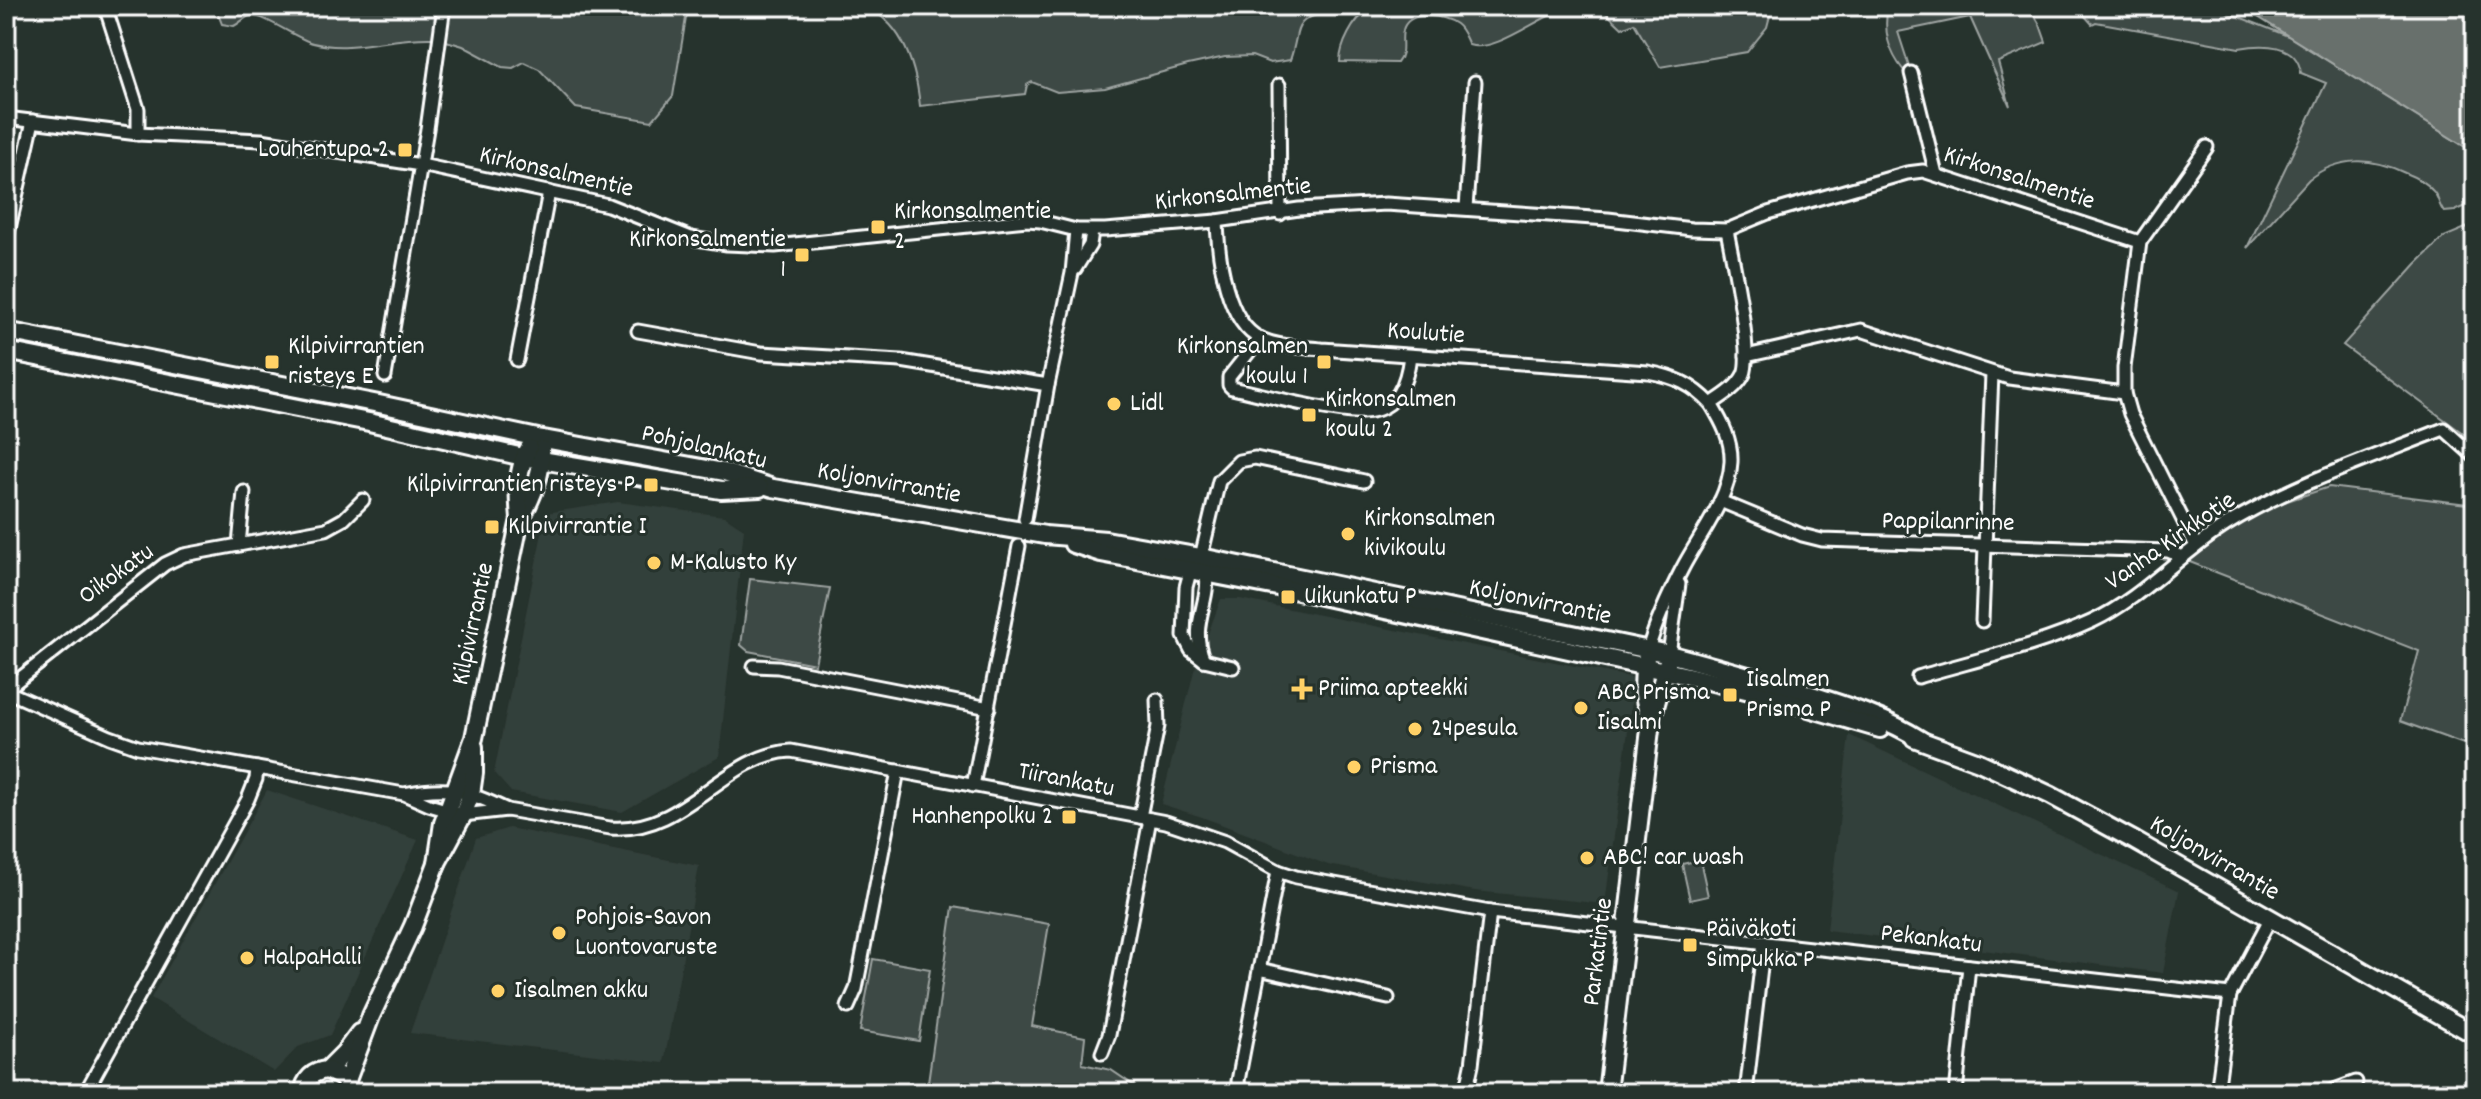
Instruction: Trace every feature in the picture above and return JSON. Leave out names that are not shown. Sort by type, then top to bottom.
[{"type":"main road","name":"Pohjolankatu","points":[[6,331],[538,438],[724,472],[773,488]]},
{"type":"main road","name":"Pohjolankatu","points":[[6,351],[369,422],[523,457],[721,490],[773,488]]},
{"type":"main road","points":[[523,457],[538,438]]},
{"type":"main road","name":"Kilpivirrantie","points":[[520,519],[532,497],[541,460],[538,438]]},
{"type":"main road","name":"Kilpivirrantie","points":[[348,1088],[371,1016],[413,926],[463,791],[474,773],[474,738],[520,519],[518,494],[523,457]]},
{"type":"main road","name":"Koljonvirrantie","points":[[773,488],[1045,535],[1106,540],[1201,557],[1667,663],[1739,672],[1849,707],[2050,795],[2475,1035]]},
{"type":"main road","name":"Koljonvirrantie","points":[[1045,535],[1101,553],[1198,573],[1646,658]]},
{"type":"main road","name":"Parkatintie","points":[[1646,658],[1643,699],[1651,721]]},
{"type":"main road","name":"Parkatintie","points":[[1607,1093],[1651,721],[1667,663]]},
{"type":"main road","name":"Kilpivirrantie","points":[[303,1093],[311,1076],[327,1070],[344,1053],[371,1016]]},
{"type":"main road","points":[[327,1070],[339,1074],[348,1088]]},
{"type":"street","points":[[105,6],[138,109],[138,134]]},
{"type":"street","points":[[385,376],[444,6]]},
{"type":"street","points":[[1911,73],[1936,174]]},
{"type":"street","points":[[1466,208],[1475,82]]},
{"type":"street","points":[[1279,85],[1280,214]]},
{"type":"street","name":"Kirkonsalmentie","points":[[6,118],[138,134],[261,140],[421,165],[624,209],[691,238],[727,244],[808,244],[1027,220],[1092,231],[1217,221],[1299,209],[1386,204],[1727,230],[1768,213],[1923,171],[2140,242]]},
{"type":"street","points":[[6,242],[33,121]]},
{"type":"street","points":[[2196,546],[2130,414],[2124,393],[2124,368],[2140,242],[2207,147]]},
{"type":"street","points":[[517,360],[549,192]]},
{"type":"street","points":[[1217,221],[1226,284],[1234,309],[1243,324],[1260,338],[1229,377],[1232,388],[1354,414],[1376,411],[1394,398],[1405,382],[1410,356]]},
{"type":"street","points":[[1025,519],[1048,385],[1072,273],[1076,230]]},
{"type":"street","points":[[1646,658],[1656,622],[1720,501],[1729,474],[1731,451],[1725,429],[1711,404],[1728,393],[1743,377],[1746,356],[1727,230]]},
{"type":"street","points":[[1072,273],[1090,245],[1092,231]]},
{"type":"street","points":[[1746,356],[1861,330],[1992,374],[2026,382],[2124,393]]},
{"type":"street","points":[[638,331],[761,353],[901,361],[1048,385]]},
{"type":"street","name":"Koulutie","points":[[1260,338],[1290,346],[1648,372],[1691,385],[1711,404]]},
{"type":"street","points":[[1982,621],[1992,374]]},
{"type":"street","name":"Vanha Kirkkotie","points":[[1918,677],[2067,632],[2094,620],[2119,607],[2196,546],[2268,502],[2444,429],[2475,457]]},
{"type":"street","points":[[1204,660],[1197,636],[1198,573],[1219,481],[1239,461],[1255,458],[1364,481]]},
{"type":"street","points":[[239,545],[244,492]]},
{"type":"street","name":"Oikokatu","points":[[6,693],[13,684],[165,564],[184,555],[326,529],[344,519],[363,500]]},
{"type":"street","name":"Pappilanrinne","points":[[1720,501],[1802,535],[1822,540],[2168,551],[2182,557]]},
{"type":"street","points":[[973,786],[1019,546]]},
{"type":"street","points":[[1667,663],[1681,571]]},
{"type":"street","points":[[1198,573],[1185,598],[1184,636],[1191,650],[1204,660],[1233,667]]},
{"type":"street","points":[[754,666],[778,667],[989,708]]},
{"type":"street","points":[[6,693],[138,747],[404,794],[455,814]]},
{"type":"street","points":[[1102,1053],[1109,1035],[1145,818],[1158,726],[1157,700]]},
{"type":"street","name":"Tiirankatu","points":[[463,791],[507,810],[625,829],[665,818],[755,761],[791,751],[1185,827],[1225,842],[1278,871],[1311,881],[1490,912],[1627,927]]},
{"type":"street","points":[[85,1093],[248,799],[257,768]]},
{"type":"street","points":[[848,1007],[856,989],[898,771]]},
{"type":"street","points":[[404,794],[433,788],[463,791]]},
{"type":"street","name":"Tiirankatu","points":[[455,814],[507,810]]},
{"type":"street","points":[[1240,1093],[1238,1081],[1278,871]]},
{"type":"street","points":[[1466,1093],[1490,912]]},
{"type":"street","points":[[2217,1093],[2230,995],[2270,919]]},
{"type":"street","name":"Pekankatu","points":[[1627,927],[2230,995]]},
{"type":"street","points":[[1746,1093],[1764,942]]},
{"type":"street","points":[[1956,1093],[1969,966]]},
{"type":"street","points":[[1259,969],[1388,998]]},
{"type":"street","points":[[2326,1093],[2356,1082]]},
{"type":"shaded area","points":[[215,6],[438,6],[433,38],[328,46],[298,37],[255,16],[234,26],[222,24]]},
{"type":"shaded area","points":[[449,6],[688,6],[673,96],[652,121],[576,108],[539,69],[524,62],[513,68],[502,67],[463,46],[443,40]]},
{"type":"shaded area","points":[[864,6],[1328,8],[1326,12],[1302,23],[1290,60],[1270,63],[1252,56],[1225,57],[1105,88],[1057,92],[1032,82],[1027,85],[1025,94],[920,106],[915,76],[905,47],[889,23]]},
{"type":"shaded area","points":[[1585,6],[1557,13],[1500,41],[1478,46],[1469,45],[1460,28],[1451,21],[1421,16],[1408,21],[1404,27],[1402,54],[1397,63],[1340,62],[1348,34],[1362,15],[1376,8]]},
{"type":"shaded area","points":[[1586,6],[1772,8],[1767,27],[1747,52],[1660,67],[1634,23],[1622,28],[1604,11]]},
{"type":"shaded area","points":[[1888,6],[1926,6],[1934,14],[1947,6],[2029,6],[2046,42],[1998,62],[2010,106],[1970,17],[1898,32],[1909,66],[1904,71],[1888,40]]},
{"type":"shaded area","points":[[2076,6],[2211,6],[2288,36],[2465,147],[2475,158],[2475,202],[2455,211],[2444,212],[2434,192],[2412,176],[2380,164],[2344,163],[2309,179],[2247,248],[2326,83],[2301,73],[2293,55],[2277,47],[2239,48],[2096,22],[2092,24]]},
{"type":"shaded area","points":[[2475,6],[2475,153],[2242,7]]},
{"type":"shaded area","points":[[2475,224],[2475,442],[2343,345],[2444,237]]},
{"type":"shaded area","points":[[2329,487],[2475,505],[2475,748],[2400,721],[2419,651],[2187,561],[2263,509]]},
{"type":"shaded area","points":[[618,502],[724,516],[744,529],[719,757],[622,812],[511,792],[494,773],[546,513]]},
{"type":"shaded area","points":[[750,579],[830,588],[815,664],[748,651],[741,645]]},
{"type":"shaded area","points":[[1221,599],[1240,599],[1635,678],[1605,904],[1475,891],[1328,865],[1161,804],[1194,671]]},
{"type":"shaded area","points":[[1849,735],[2179,891],[2163,973],[1827,930]]},
{"type":"shaded area","points":[[267,790],[418,840],[330,1035],[298,1047],[274,1072],[151,998]]},
{"type":"shaded area","points":[[509,828],[699,866],[664,1063],[410,1033],[476,838]]},
{"type":"shaded area","points":[[1700,860],[1708,896],[1690,900],[1682,864]]},
{"type":"shaded area","points":[[953,907],[1049,924],[1032,1026],[1085,1037],[1082,1064],[1111,1070],[1145,1093],[1019,1093],[1010,1087],[927,1089]]},
{"type":"shaded area","points":[[873,959],[930,969],[919,1041],[860,1031]]},
{"type":"shaded area","points":[[608,1087],[896,1087],[896,1093],[608,1093]]},
{"type":"place","name":"Louhentupa 2","points":[[405,150]]},
{"type":"place","name":"Kirkonsalmentie 2","points":[[878,227]]},
{"type":"place","name":"Kirkonsalmentie 1","points":[[802,255]]},
{"type":"place","name":"Kilpivirrantien risteys E","points":[[272,362]]},
{"type":"place","name":"Kirkonsalmen koulu 1","points":[[1324,362]]},
{"type":"place","name":"Lidl","points":[[1114,404]]},
{"type":"place","name":"Kirkonsalmen koulu 2","points":[[1309,415]]},
{"type":"place","name":"Kilpivirrantien risteys P","points":[[651,485]]},
{"type":"place","name":"Kilpivirrantie I","points":[[492,527]]},
{"type":"place","name":"Kirkonsalmen kivikoulu","points":[[1348,534]]},
{"type":"place","name":"M-Kalusto Ky","points":[[654,563]]},
{"type":"place","name":"Uikunkatu P","points":[[1288,597]]},
{"type":"place","name":"Priima apteekki","points":[[1302,689]]},
{"type":"place","name":"Iisalmen Prisma P","points":[[1730,695]]},
{"type":"place","name":"ABC Prisma Iisalmi","points":[[1581,708]]},
{"type":"place","name":"24pesula","points":[[1415,729]]},
{"type":"place","name":"Prisma","points":[[1354,767]]},
{"type":"place","name":"Hanhenpolku 2","points":[[1069,817]]},
{"type":"place","name":"ABC! car wash","points":[[1587,858]]},
{"type":"place","name":"Pohjois-Savon Luontovaruste","points":[[559,933]]},
{"type":"place","name":"Päiväkoti Simpukka P","points":[[1690,945]]},
{"type":"place","name":"HalpaHalli","points":[[247,958]]},
{"type":"place","name":"Iisalmen akku","points":[[498,991]]}]
